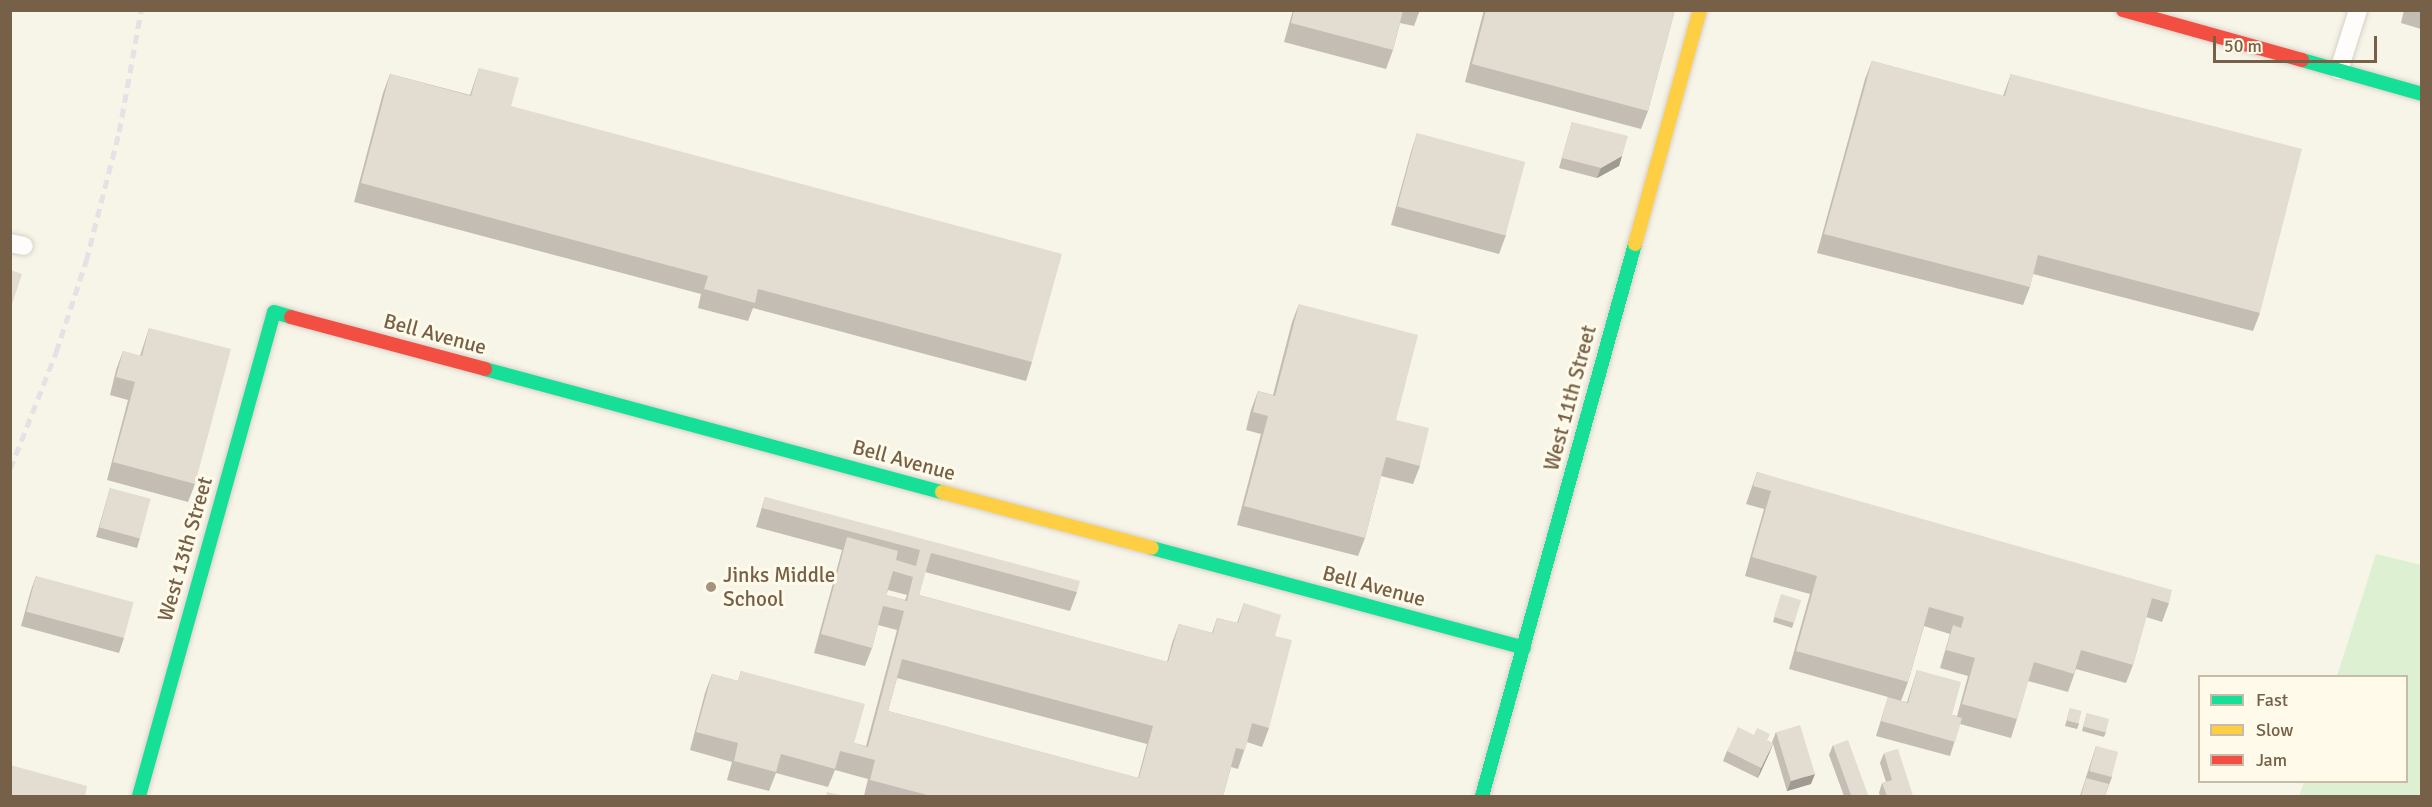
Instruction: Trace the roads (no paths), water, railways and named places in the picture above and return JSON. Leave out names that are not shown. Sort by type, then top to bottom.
[{"type":"street","name":"West 11th Street","points":[[1482,796],[1701,10]]},
{"type":"street","points":[[2123,10],[2421,94]]},
{"type":"street","points":[[2339,70],[2358,10]]},
{"type":"street","name":"Bell Avenue","points":[[274,312],[1524,648]]},
{"type":"street","name":"West 13th Street","points":[[139,796],[274,312]]},
{"type":"railway","points":[[10,469],[56,352],[86,261],[119,132],[141,10]]},
{"type":"place","name":"Jinks Middle School","points":[[711,587]]}]
